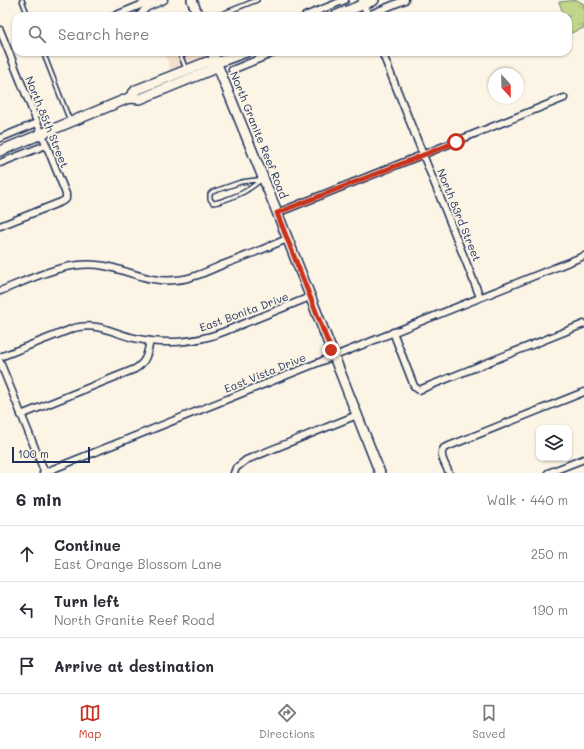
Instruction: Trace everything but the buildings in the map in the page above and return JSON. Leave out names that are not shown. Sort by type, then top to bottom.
[{"type":"street","points":[[124,12],[153,0]]},
{"type":"street","points":[[142,12],[146,8],[164,0]]},
{"type":"street","points":[[192,0],[196,12]]},
{"type":"street","points":[[316,12],[345,0]]},
{"type":"street","points":[[343,12],[362,2],[374,0]]},
{"type":"street","points":[[376,12],[405,0]]},
{"type":"street","points":[[362,2],[366,12]]},
{"type":"street","name":"North 85th Street","points":[[0,30],[66,194],[66,199],[61,202],[0,226]]},
{"type":"street","name":"North Granite Reef Road","points":[[213,56],[380,473]]},
{"type":"street","points":[[130,98],[136,90],[207,62],[216,63],[236,56]]},
{"type":"street","points":[[232,70],[266,56]]},
{"type":"street","name":"North 83rd Street","points":[[384,56],[480,297]]},
{"type":"street","points":[[0,151],[130,98],[140,99],[204,73],[211,70],[216,63]]},
{"type":"street","points":[[277,213],[564,98]]},
{"type":"street","points":[[0,138],[37,124]]},
{"type":"street","points":[[0,163],[46,145]]},
{"type":"street","points":[[0,291],[51,271],[83,264],[104,266],[159,281],[178,280],[197,276],[287,239]]},
{"type":"street","name":"East Vista Drive","points":[[44,473],[584,256]]},
{"type":"street","name":"East Bonita Drive","points":[[0,357],[81,326],[93,326],[133,338],[150,341],[175,342],[195,340],[210,337],[310,297]]},
{"type":"street","points":[[393,332],[414,386],[417,389],[422,389],[584,324]]},
{"type":"street","points":[[21,415],[135,369],[141,365],[147,356],[150,341]]},
{"type":"street","points":[[0,362],[44,473]]},
{"type":"street","points":[[449,473],[442,457],[442,450],[447,446],[584,392]]},
{"type":"street","points":[[234,473],[236,468],[246,460],[357,415]]},
{"type":"street","points":[[548,473],[584,459]]},
{"type":"lane","points":[[22,0],[26,12]]},
{"type":"lane","points":[[227,12],[257,0]]},
{"type":"lane","points":[[45,56],[71,122]]},
{"type":"lane","points":[[183,56],[187,70]]},
{"type":"lane","points":[[263,179],[247,190],[219,202],[213,203],[210,199],[210,194],[212,192],[241,182],[263,179]]},
{"type":"shaded area","points":[[165,56],[205,56],[200,60],[171,71]]},
{"type":"green space","points":[[577,0],[584,4],[584,28],[572,33],[572,12],[563,12],[559,2]]},
{"type":"route","points":[[331,350],[277,213],[456,142]]}]
